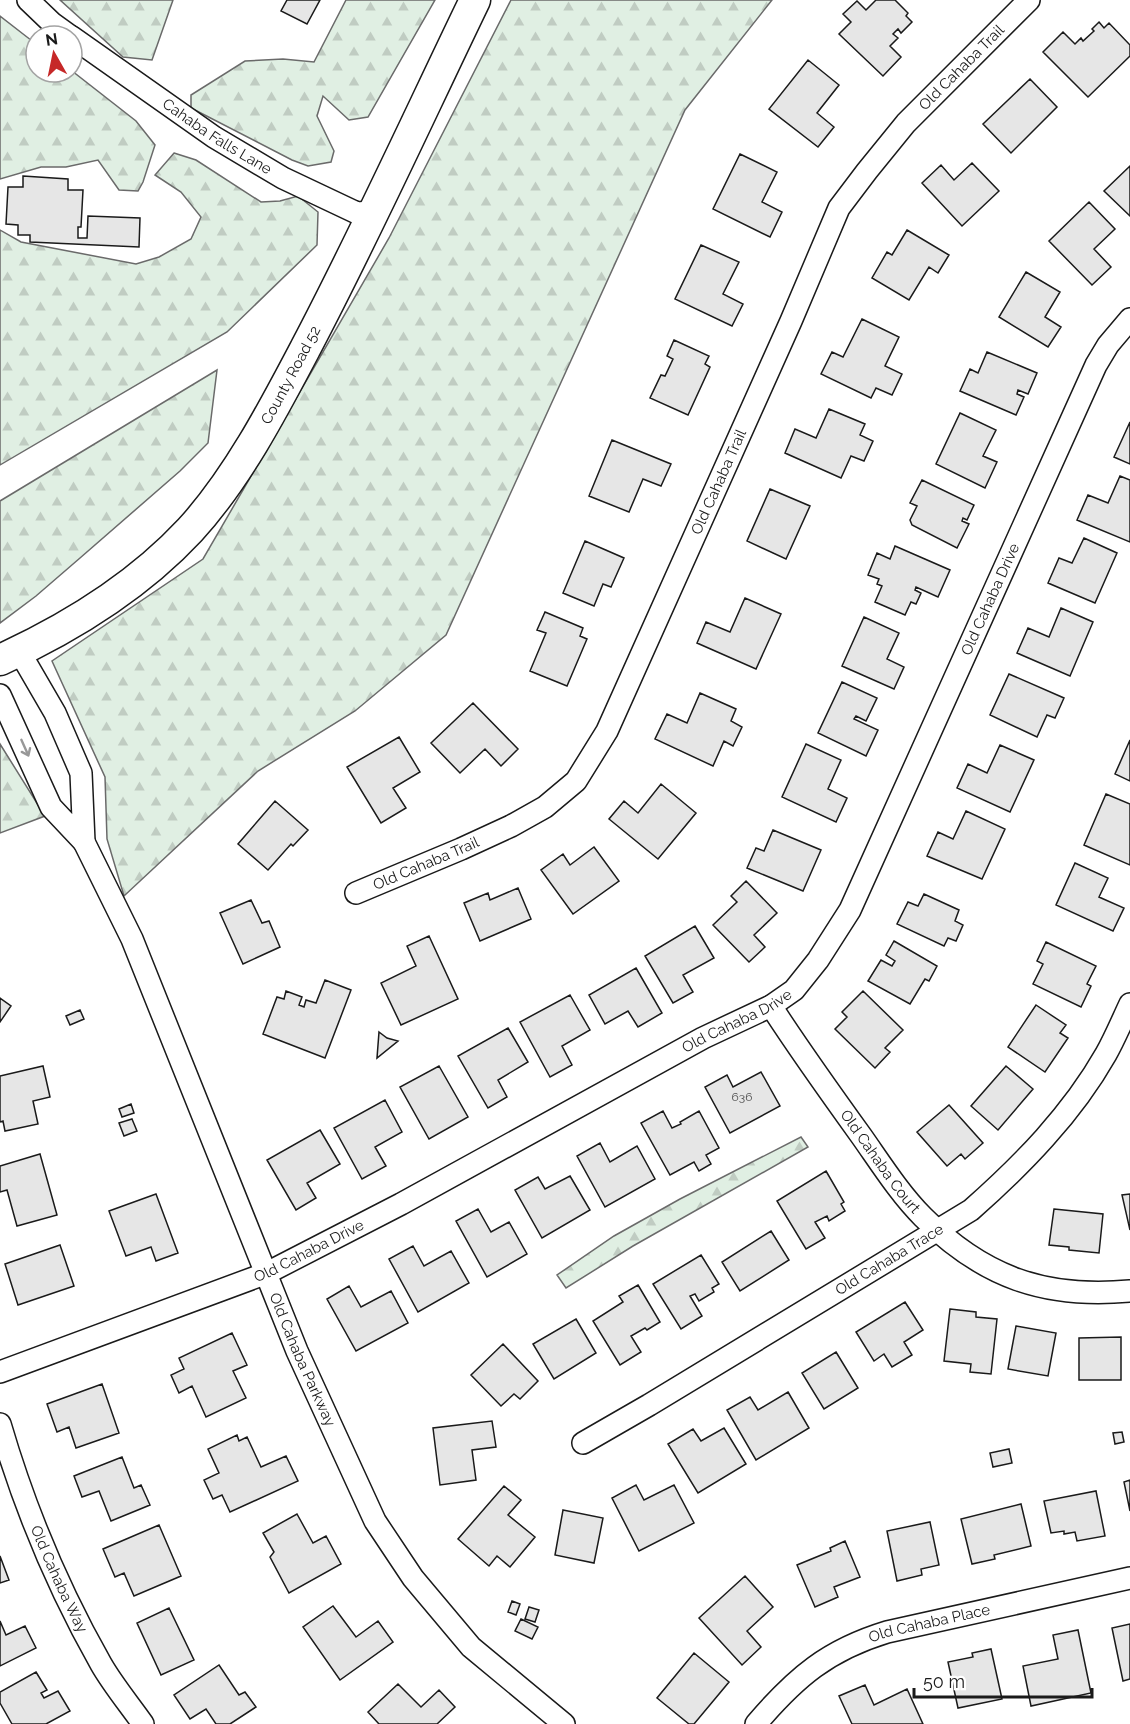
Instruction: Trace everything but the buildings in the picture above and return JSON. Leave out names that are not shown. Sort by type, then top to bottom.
[{"type":"main road","name":"County Road 52","points":[[9,655],[62,628],[110,599],[166,554],[191,529],[223,488],[272,411],[331,298],[475,0]]},
{"type":"street","name":"Cahaba Falls Lane","points":[[28,0],[53,24]]},
{"type":"street","name":"Old Cahaba Trail","points":[[356,893],[511,826],[545,807],[576,781],[607,731],[791,321],[839,208],[906,123],[1029,0]]},
{"type":"street","name":"Cahaba Falls Lane","points":[[84,46],[214,137],[283,178],[357,213],[372,212]]},
{"type":"street","name":"Old Cahaba Drive","points":[[0,1372],[267,1273],[401,1204],[703,1038],[771,1006],[794,990],[818,960],[850,909],[1096,365],[1108,345],[1130,319]]},
{"type":"street","name":"Old Cahaba Parkway","points":[[9,655],[55,712],[81,773],[84,842]]},
{"type":"street","name":"Old Cahaba Parkway","points":[[0,695],[51,807],[84,842],[132,939],[297,1351],[375,1521],[413,1578],[471,1647],[564,1724]]},
{"type":"street","name":"Old Cahaba Trace","points":[[583,1443],[649,1406],[971,1210],[1005,1180],[1071,1107],[1106,1054],[1130,1004]]},
{"type":"street","name":"Old Cahaba Court","points":[[771,1006],[805,1058],[903,1194],[923,1217],[962,1252],[998,1273],[1041,1286],[1083,1293],[1130,1292]]},
{"type":"street","name":"Old Cahaba Way","points":[[0,1424],[13,1467],[63,1588],[102,1665],[143,1724]]},
{"type":"street","name":"Old Cahaba Place","points":[[756,1724],[803,1674],[823,1660],[859,1641],[887,1632],[1130,1578]]},
{"type":"green space","points":[[60,0],[173,0],[152,60],[123,57]]},
{"type":"green space","points":[[346,0],[435,0],[368,117],[349,120],[323,96],[317,116],[334,151],[331,162],[308,166],[292,160],[191,108],[191,95],[245,61],[283,59],[314,62]]},
{"type":"green space","points":[[511,0],[772,0],[685,110],[446,635],[355,711],[258,771],[124,896],[107,839],[105,777],[52,661],[203,559],[389,238]]},
{"type":"green space","points":[[0,16],[24,35],[24,84],[84,84],[84,80],[136,121],[155,145],[138,191],[119,190],[98,160],[66,167],[41,167],[0,179]]},
{"type":"green space","points":[[174,153],[196,160],[261,202],[280,201],[298,196],[318,212],[317,245],[227,332],[0,465],[0,230],[21,242],[136,264],[159,257],[191,239],[201,217],[181,192],[155,175]]},
{"type":"green space","points":[[217,370],[208,443],[180,471],[80,558],[0,623],[0,501]]},
{"type":"green space","points":[[0,744],[45,816],[0,833]]},
{"type":"green space","points":[[801,1137],[808,1147],[633,1246],[566,1288],[557,1275],[614,1236],[680,1199]]}]
